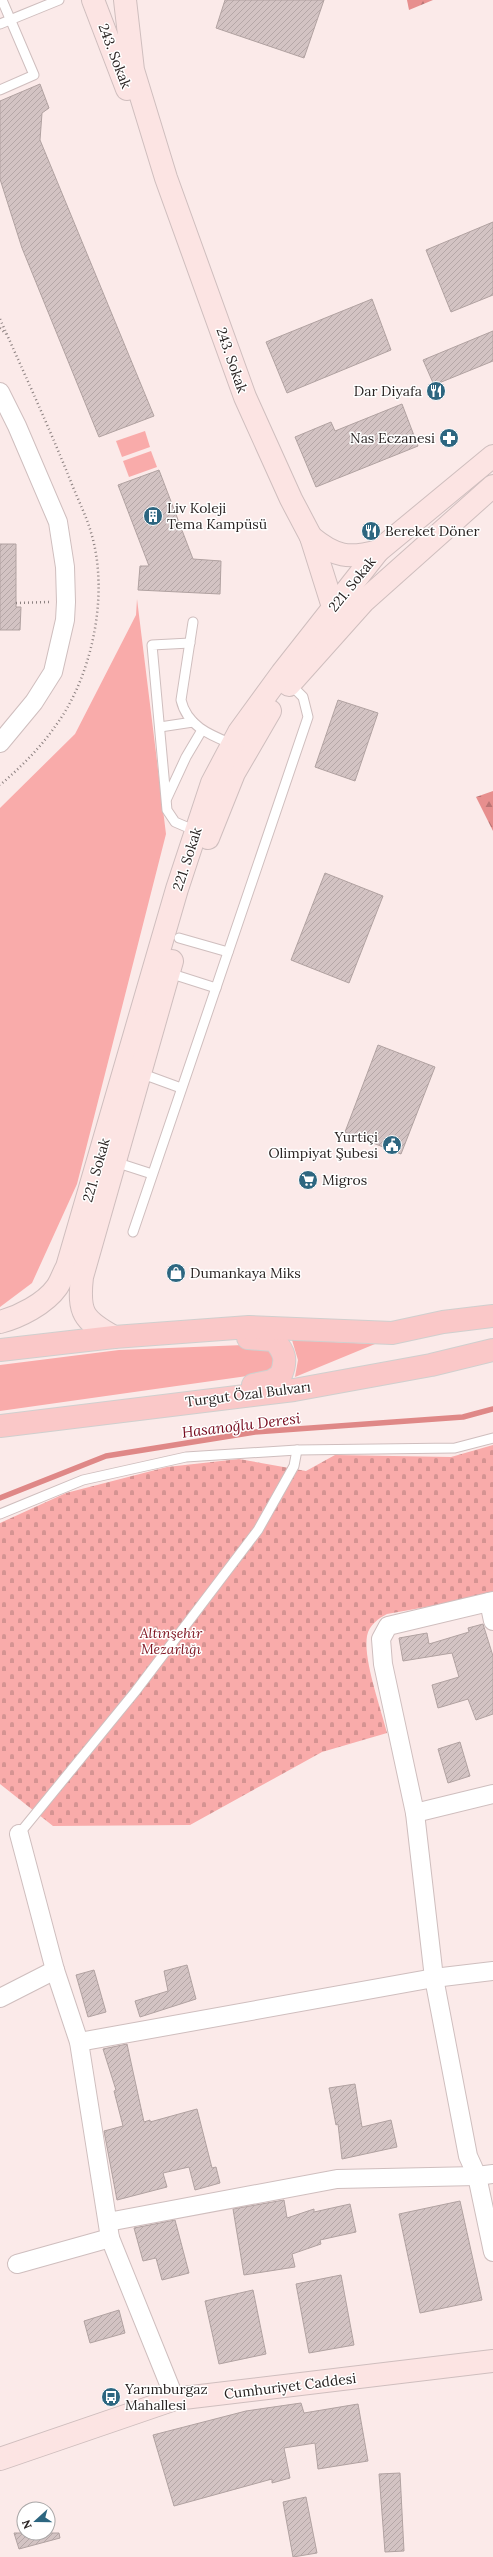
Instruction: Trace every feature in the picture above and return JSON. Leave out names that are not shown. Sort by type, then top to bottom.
[{"type":"main road","points":[[0,1350],[114,1337],[249,1327],[392,1332],[443,1322],[493,1316]]},
{"type":"main road","points":[[114,1337],[168,1341],[263,1338],[274,1340],[284,1352],[286,1358],[282,1375],[272,1381],[175,1396],[120,1410]]},
{"type":"main road","name":"Turgut Özal Bulvarı","points":[[0,1426],[120,1410],[294,1390],[431,1365],[493,1350]]},
{"type":"street","name":"243. Sokak","points":[[93,0],[141,126],[166,178]]},
{"type":"street","name":"243. Sokak","points":[[125,0],[133,70],[166,178],[245,398],[291,499],[311,536],[333,607]]},
{"type":"street","points":[[0,392],[18,426],[58,522],[65,567],[66,602],[65,620],[53,672],[34,702],[0,743]]},
{"type":"street","name":"221. Sokak","points":[[0,1322],[28,1311],[40,1302],[56,1288],[67,1267],[196,831],[212,783],[232,744],[274,684],[378,550],[493,456]]},
{"type":"street","name":"221. Sokak","points":[[114,1337],[95,1327],[84,1315],[79,1299],[82,1277],[206,843],[234,773],[276,700],[364,601],[493,486]]},
{"type":"street","name":"243. Sokak","points":[[311,536],[325,548],[339,554],[358,556],[378,550]]},
{"type":"street","points":[[493,1621],[491,1601],[388,1626],[381,1639],[383,1664],[415,1813],[434,1978],[468,2156],[485,2175],[493,2252]]},
{"type":"street","points":[[415,1813],[493,1794]]},
{"type":"street","points":[[19,1834],[55,1970],[79,2042],[109,2230],[175,2399]]},
{"type":"street","points":[[0,1998],[55,1970]]},
{"type":"street","points":[[79,2042],[434,1978],[493,1971]]},
{"type":"street","points":[[16,2264],[109,2230],[336,2179],[485,2175]]},
{"type":"street","name":"Cumhuriyet Caddesi","points":[[0,2460],[175,2399],[493,2361]]},
{"type":"lane","points":[[0,90],[34,75],[2,0]]},
{"type":"lane","points":[[0,24],[59,0]]},
{"type":"lane","points":[[193,622],[181,700],[185,711],[193,722],[202,730],[232,744]]},
{"type":"lane","points":[[190,643],[152,645],[167,800],[170,817],[196,831]]},
{"type":"lane","points":[[133,1232],[308,717],[304,697],[290,684]]},
{"type":"lane","points":[[160,727],[193,722]]},
{"type":"lane","points":[[167,800],[186,757],[202,730]]},
{"type":"lane","points":[[179,938],[228,952]]},
{"type":"lane","points":[[169,973],[216,988]]},
{"type":"lane","points":[[140,1073],[181,1088]]},
{"type":"lane","points":[[115,1162],[152,1174]]},
{"type":"lane","points":[[0,1514],[83,1480],[135,1467],[186,1457],[296,1450],[455,1448],[493,1438]]},
{"type":"lane","points":[[19,1834],[135,1692],[258,1530],[294,1466],[296,1450]]},
{"type":"path","points":[[0,319],[8,336],[0,328]]},
{"type":"path","points":[[16,603],[66,602]]},
{"type":"green space","points":[[407,0],[433,0],[409,10]]},
{"type":"green space","points":[[145,431],[150,447],[122,457],[116,441]]},
{"type":"green space","points":[[151,451],[157,467],[129,477],[123,461]]},
{"type":"green space","points":[[137,599],[166,834],[77,1184],[32,1283],[0,1307],[0,808],[75,734],[136,615]]},
{"type":"green space","points":[[493,791],[493,831],[476,797]]},
{"type":"green space","points":[[292,1340],[375,1344],[295,1377],[298,1360]]},
{"type":"green space","points":[[268,1344],[279,1360],[269,1373],[0,1411],[0,1365],[119,1350]]},
{"type":"green space","name":"Altınşehir Mezarlığı","points":[[493,1445],[493,1595],[387,1614],[375,1622],[368,1632],[366,1646],[370,1671],[387,1733],[322,1752],[190,1825],[53,1826],[0,1784],[0,1523],[66,1493],[167,1467],[239,1459],[306,1471],[335,1455],[451,1457]]},
{"type":"building","points":[[225,0],[324,0],[304,58],[216,28]]},
{"type":"building","points":[[40,84],[49,108],[42,113],[40,140],[154,416],[99,437],[22,248],[0,179],[0,101]]},
{"type":"building","points":[[493,222],[493,295],[451,312],[426,250]]},
{"type":"building","points":[[372,299],[391,350],[287,393],[266,342]]},
{"type":"building","points":[[493,331],[493,361],[434,385],[423,360]]},
{"type":"building","points":[[402,404],[418,446],[316,487],[295,437],[331,422],[335,431]]},
{"type":"building","name":"Liv Koleji Tema Kampüsü","points":[[159,470],[193,559],[221,561],[220,594],[138,590],[140,566],[149,566],[118,485]]},
{"type":"building","points":[[0,544],[16,544],[16,607],[21,607],[20,630],[0,630]]},
{"type":"building","points":[[338,700],[378,713],[355,781],[315,767]]},
{"type":"building","points":[[325,873],[383,896],[349,983],[291,960]]},
{"type":"building","points":[[378,1045],[435,1067],[401,1154],[345,1132]]},
{"type":"building","points":[[483,1624],[493,1656],[493,1714],[476,1720],[468,1699],[438,1708],[432,1685],[459,1677],[452,1653],[403,1661],[399,1638],[427,1633],[429,1644],[469,1632],[468,1628]]},
{"type":"building","points":[[460,1742],[470,1776],[448,1783],[438,1749]]},
{"type":"building","points":[[187,1965],[196,1999],[140,2017],[135,2001],[168,1991],[164,1971]]},
{"type":"building","points":[[94,1970],[106,2012],[88,2017],[76,1975]]},
{"type":"building","points":[[127,2044],[144,2122],[150,2120],[150,2122],[197,2109],[212,2168],[216,2167],[220,2183],[195,2190],[189,2167],[163,2173],[167,2187],[117,2200],[104,2131],[123,2126],[114,2091],[116,2090],[103,2049]]},
{"type":"building","points":[[355,2084],[362,2127],[391,2120],[397,2147],[342,2159],[338,2124],[336,2125],[329,2088]]},
{"type":"building","points":[[284,2200],[287,2218],[314,2209],[314,2212],[350,2204],[356,2232],[320,2240],[321,2244],[292,2254],[295,2267],[244,2275],[233,2209]]},
{"type":"building","points":[[460,2201],[482,2300],[420,2313],[399,2214]]},
{"type":"building","points":[[175,2220],[189,2273],[162,2280],[156,2258],[143,2261],[134,2228]]},
{"type":"building","points":[[341,2275],[354,2345],[309,2353],[296,2284]]},
{"type":"building","points":[[253,2290],[266,2354],[219,2364],[205,2301]]},
{"type":"building","points":[[119,2310],[125,2333],[90,2343],[84,2321]]},
{"type":"building","points":[[301,2403],[304,2413],[358,2404],[368,2461],[318,2469],[315,2443],[284,2448],[290,2478],[272,2483],[272,2479],[174,2506],[153,2435],[246,2411]]},
{"type":"building","points":[[400,2473],[404,2551],[385,2552],[379,2474]]},
{"type":"building","points":[[306,2497],[317,2553],[293,2557],[283,2502]]},
{"type":"building","points":[[56,2533],[59,2533],[60,2538],[56,2539]]},
{"type":"building","points":[[16,2541],[49,2541],[19,2549]]},
{"type":"waterway","name":"Hasanoğlu Deresi","points":[[0,1498],[106,1456],[255,1432],[463,1417],[493,1409]]},
{"type":"place","name":"Dar Diyafa","points":[[436,391]]},
{"type":"place","name":"Nas Eczanesi","points":[[449,438]]},
{"type":"place","name":"Liv Koleji Tema Kampüsü","points":[[153,516]]},
{"type":"place","name":"Bereket Döner","points":[[371,531]]},
{"type":"place","name":"Yurtiçi Olimpiyat Şubesi","points":[[392,1145]]},
{"type":"place","name":"Migros","points":[[308,1180]]},
{"type":"place","name":"Dumankaya Miks","points":[[176,1273]]},
{"type":"place","name":"Yarımburgaz Mahallesi","points":[[111,2397]]}]
